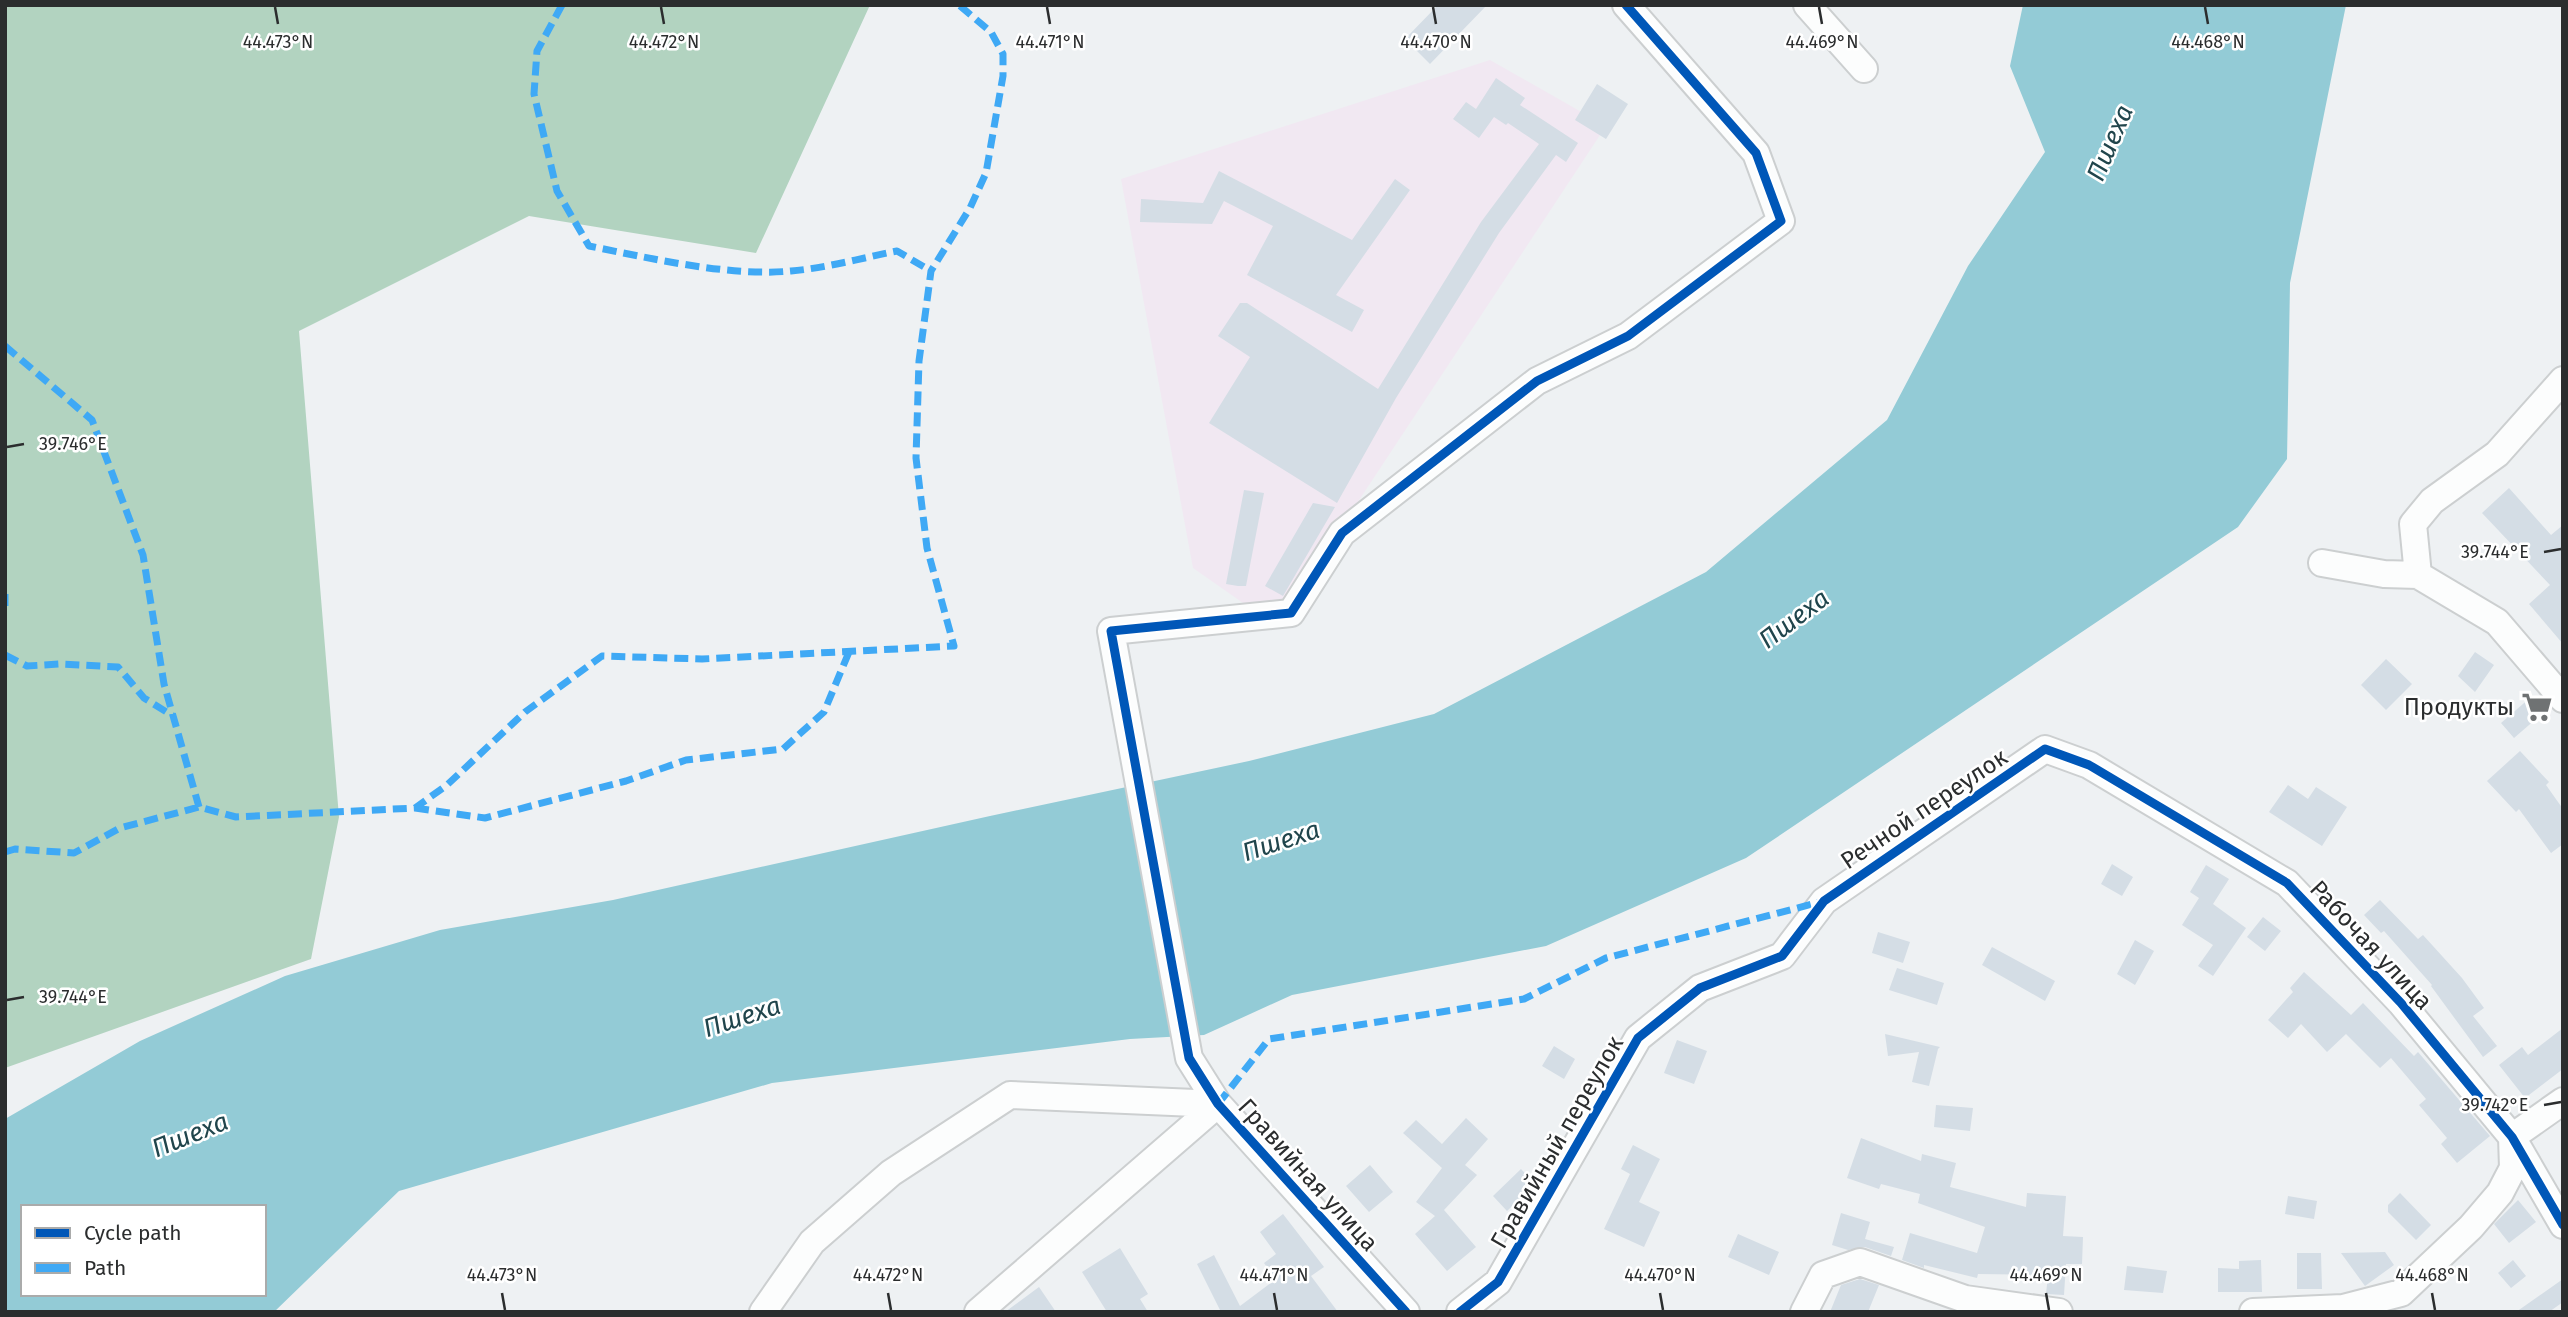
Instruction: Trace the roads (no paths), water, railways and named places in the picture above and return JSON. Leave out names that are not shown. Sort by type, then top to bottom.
[{"type":"street","name":"Гравийная улица","points":[[1406,1312],[1218,1104],[1189,1058],[1111,631],[1291,613],[1342,533],[1537,382],[1628,336],[1781,221],[1756,153],[1626,5]]},
{"type":"street","points":[[1807,5],[1864,69]]},
{"type":"street","points":[[2418,575],[2413,524],[2432,501],[2497,454],[2563,380]]},
{"type":"street","points":[[2322,564],[2385,574],[2418,575],[2497,622],[2563,699]]},
{"type":"street","name":"Речной переулок","points":[[1824,901],[2045,749]]},
{"type":"street","name":"Рабочая улица","points":[[2045,749],[2089,765],[2287,883],[2401,1003],[2512,1137],[2563,1225]]},
{"type":"street","name":"Гравийный переулок","points":[[1460,1312],[1498,1282],[1638,1038],[1700,988],[1782,956],[1824,901]]},
{"type":"street","points":[[763,1312],[812,1242],[891,1173],[1010,1095],[1218,1104]]},
{"type":"street","points":[[2234,1312],[2343,1308],[2401,1293],[2471,1227],[2500,1193],[2513,1168],[2512,1137],[2563,1101]]},
{"type":"street","name":"Гравийная улица","points":[[978,1312],[1218,1104]]},
{"type":"street","points":[[1804,1312],[1823,1275],[1860,1262],[1965,1299],[2059,1312]]},
{"type":"water","name":"Пшеха","points":[[2023,5],[2346,5],[2290,283],[2287,459],[2238,527],[1746,858],[1546,946],[1292,995],[1204,1035],[1130,1039],[772,1083],[399,1191],[274,1312],[5,1312],[5,1119],[140,1041],[285,976],[440,930],[613,900],[1249,761],[1434,714],[1706,572],[1887,420],[1968,266],[2045,152],[2010,66]]},
{"type":"place","name":"Продукты","points":[[2537,707]]}]
